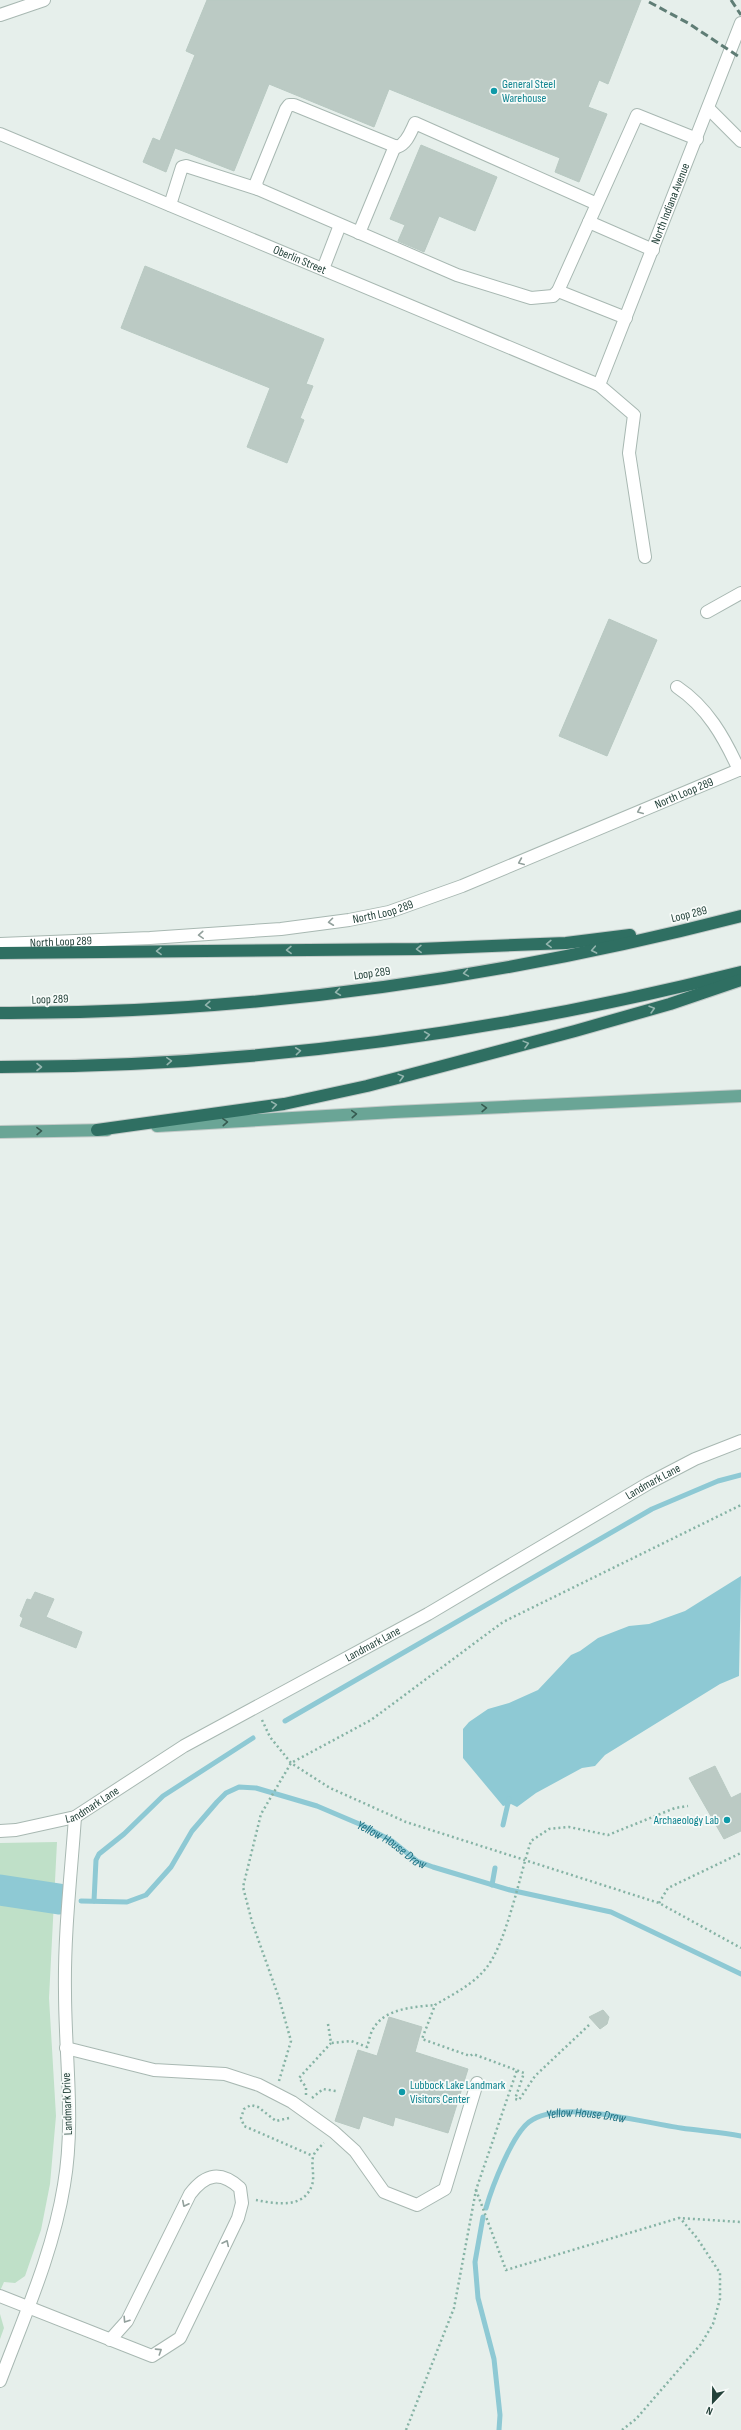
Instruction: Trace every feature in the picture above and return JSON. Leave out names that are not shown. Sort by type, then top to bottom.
[{"type":"highway","name":"Loop 289","points":[[0,1013],[129,1010],[325,994],[514,966],[600,949],[741,916]]},
{"type":"highway","points":[[0,953],[419,949],[566,944],[699,926]]},
{"type":"highway","points":[[0,1067],[67,1067],[234,1058],[355,1045],[544,1016],[630,999],[741,972]]},
{"type":"highway","points":[[97,1130],[284,1104],[367,1086],[575,1031],[670,1004],[741,980]]},
{"type":"main road","points":[[0,1132],[97,1130],[394,1112],[741,1096]]},
{"type":"street","points":[[0,14],[44,0]]},
{"type":"street","name":"North Indiana Avenue","points":[[599,385],[709,109],[741,23]]},
{"type":"street","points":[[258,189],[256,182],[258,174],[289,105],[294,104],[395,146],[402,146],[415,123],[597,204]]},
{"type":"street","points":[[709,109],[741,141]]},
{"type":"street","points":[[170,205],[182,168],[186,166],[258,189],[457,275],[530,298],[553,296],[558,291],[637,115],[697,139]]},
{"type":"street","name":"Oberlin Street","points":[[0,134],[599,385],[634,415],[629,453],[645,557]]},
{"type":"street","points":[[359,233],[395,146]]},
{"type":"street","points":[[589,222],[653,250]]},
{"type":"street","points":[[323,269],[340,225]]},
{"type":"street","points":[[558,291],[626,318]]},
{"type":"street","points":[[707,612],[741,592]]},
{"type":"street","points":[[676,687],[692,697],[722,733],[740,770]]},
{"type":"street","name":"North Loop 289","points":[[0,944],[150,938],[281,929],[349,920],[389,912],[462,886],[740,770]]},
{"type":"street","name":"Landmark Lane","points":[[0,1831],[16,1830],[75,1816],[184,1746],[428,1614],[648,1483],[695,1459],[741,1441]]},
{"type":"street","name":"Landmark Drive","points":[[0,2381],[28,2307],[54,2231],[64,2186],[69,2134],[64,1983],[75,1816]]},
{"type":"street","points":[[66,2048],[154,2070],[225,2074],[259,2085],[317,2119],[334,2132],[355,2150],[384,2192],[417,2204],[445,2189],[477,2083]]},
{"type":"street","points":[[0,2296],[110,2340],[152,2356],[180,2338],[238,2218],[241,2197],[240,2188],[231,2181],[220,2176],[210,2177],[198,2183],[190,2194],[127,2321],[110,2340]]},
{"type":"path","points":[[276,2094],[291,2041],[279,1998],[252,1922],[243,1887],[261,1814],[291,1763],[371,1720],[503,1622],[741,1505]]},
{"type":"path","points":[[255,1707],[270,1737],[291,1763],[330,1788],[406,1822],[659,1903],[741,1948]]},
{"type":"path","points":[[336,2091],[323,2089],[313,2097],[307,2099],[306,2087],[299,2078],[331,2043],[350,2041],[367,2047],[373,2029],[384,2018],[397,2011],[435,2005],[464,1989],[487,1968],[500,1944],[531,1841],[549,1829],[569,1827],[608,1835],[675,1808],[688,1806]]},
{"type":"path","points":[[659,1903],[668,1888],[741,1853]]},
{"type":"path","points":[[435,2005],[422,2039],[470,2056],[473,2054],[524,2073],[515,2099],[519,2100],[535,2076],[589,2025]]},
{"type":"path","points":[[328,2024],[331,2043]]},
{"type":"path","points":[[406,2430],[454,2308],[476,2190],[517,2070]]},
{"type":"path","points":[[292,2118],[276,2121],[258,2107],[251,2105],[244,2109],[241,2118],[244,2126],[313,2156]]},
{"type":"path","points":[[241,2197],[273,2204],[292,2204],[305,2196],[312,2184],[313,2156],[334,2132]]},
{"type":"path","points":[[476,2190],[506,2270],[680,2218],[741,2222]]},
{"type":"path","points":[[622,2430],[636,2419],[701,2344],[713,2324],[720,2299],[720,2273],[697,2238],[680,2218]]},
{"type":"green space","points":[[57,1842],[49,1998],[56,2116],[50,2184],[41,2230],[25,2276],[15,2283],[4,2282],[0,2291],[0,1843]]},
{"type":"green space","points":[[0,2314],[4,2328],[0,2339]]},
{"type":"water","points":[[741,1576],[739,1676],[720,1684],[605,1755],[595,1766],[582,1768],[536,1793],[517,1807],[511,1804],[503,1806],[463,1758],[463,1729],[469,1722],[488,1709],[509,1703],[538,1690],[571,1655],[580,1651],[598,1638],[629,1626],[649,1624],[685,1611]]},
{"type":"building","name":"General Steel Warehouse","points":[[207,0],[641,0],[608,84],[599,80],[588,107],[607,114],[579,182],[555,172],[560,158],[389,89],[374,127],[269,84],[234,171],[175,148],[166,172],[143,162],[153,138],[160,141],[195,55],[186,51]]},
{"type":"building","points":[[421,145],[497,177],[475,231],[439,216],[424,252],[398,241],[405,225],[390,219]]},
{"type":"building","points":[[145,266],[324,339],[306,384],[313,386],[300,418],[304,420],[287,463],[247,447],[270,388],[121,328]]},
{"type":"building","points":[[609,619],[657,640],[607,756],[559,736]]},
{"type":"building","points":[[35,1592],[54,1599],[46,1617],[82,1632],[76,1648],[20,1626],[23,1618],[20,1616],[27,1599],[31,1600]]},
{"type":"building","points":[[715,1766],[731,1798],[741,1793],[741,1831],[724,1839],[689,1778]]},
{"type":"building","points":[[603,2010],[609,2017],[607,2024],[600,2029],[589,2017]]},
{"type":"building","name":"Lubbock Lake Landmark Visitors Center","points":[[389,2017],[422,2027],[415,2052],[468,2069],[448,2133],[395,2117],[393,2126],[363,2116],[359,2129],[335,2121],[358,2050],[377,2056]]},
{"type":"waterway","points":[[285,1721],[652,1509],[718,1481],[741,1475]]},
{"type":"waterway","points":[[94,1901],[96,1860],[99,1854],[124,1834],[163,1796],[253,1738]]},
{"type":"waterway","name":"Yellow House Draw","points":[[81,1901],[127,1902],[146,1895],[171,1867],[192,1831],[226,1793],[239,1787],[256,1788],[317,1806],[364,1826],[392,1841],[417,1861],[433,1867],[510,1890],[611,1912],[741,1974]]},
{"type":"waterway","points":[[503,1825],[509,1799]]},
{"type":"waterway","points":[[492,1885],[495,1868]]},
{"type":"waterway","name":"Yellow House Draw","points":[[0,1890],[59,1899]]},
{"type":"waterway","name":"Yellow House Draw","points":[[486,2208],[503,2162],[516,2138],[529,2122],[543,2115],[561,2112],[603,2114],[681,2128],[741,2136]]},
{"type":"waterway","name":"Yellow House Draw","points":[[483,2217],[475,2262],[478,2298],[494,2359],[500,2415],[499,2430]]},
{"type":"railway","points":[[731,0],[741,15]]},
{"type":"railway","points":[[649,2],[688,23],[741,58]]},
{"type":"place","name":"General Steel Warehouse","points":[[494,91]]},
{"type":"place","name":"Archaeology Lab","points":[[727,1820]]},
{"type":"place","name":"Lubbock Lake Landmark Visitors Center","points":[[402,2092]]}]
